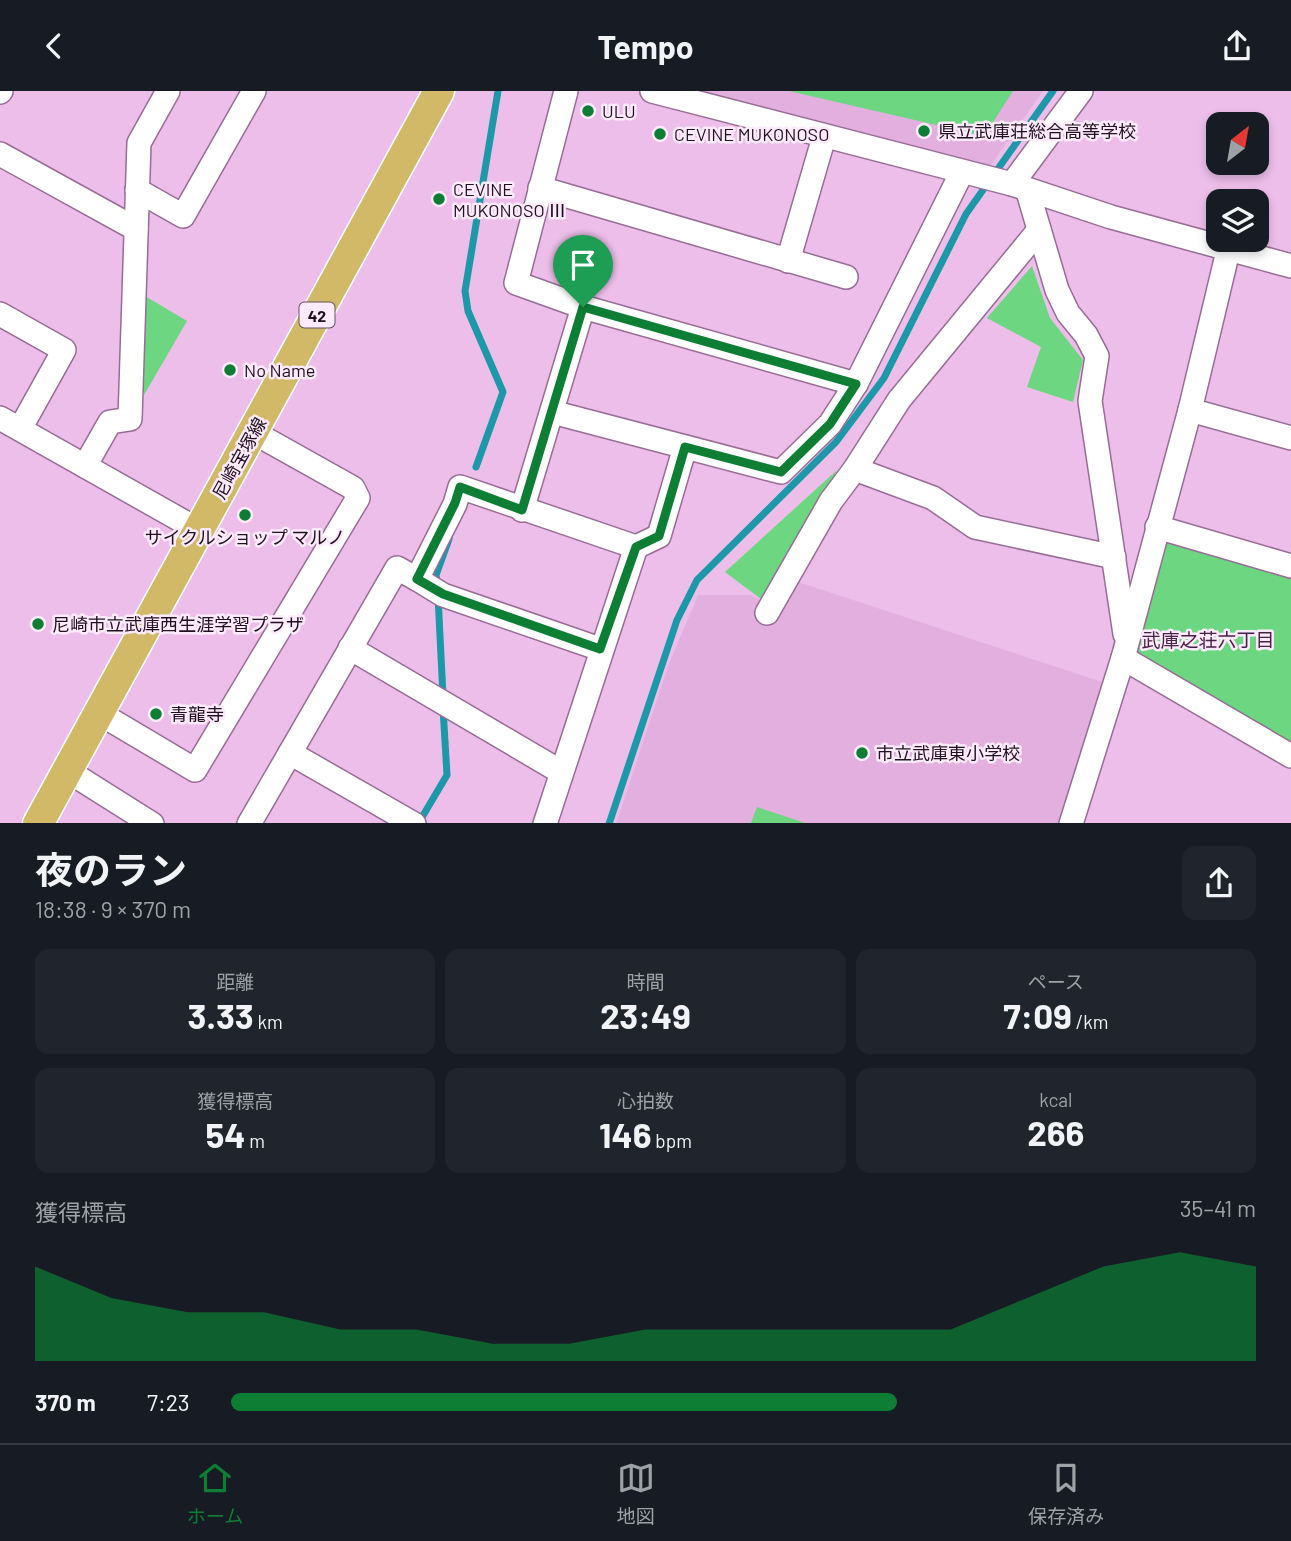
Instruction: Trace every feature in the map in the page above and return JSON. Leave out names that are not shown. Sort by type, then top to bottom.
[{"type":"main road","name":"尼崎宝塚線","points":[[38,823],[200,531],[433,93]]},
{"type":"street","points":[[85,466],[110,422],[130,419],[139,143],[168,91]]},
{"type":"street","points":[[137,190],[183,216],[254,91]]},
{"type":"street","points":[[566,91],[516,282],[583,307],[856,384]]},
{"type":"street","points":[[652,91],[1020,188],[1206,244]]},
{"type":"street","points":[[1020,188],[1081,91]]},
{"type":"street","points":[[788,261],[824,137]]},
{"type":"street","points":[[0,155],[136,229]]},
{"type":"street","points":[[552,412],[781,472],[830,424],[856,384],[962,172]]},
{"type":"street","points":[[540,188],[846,277]]},
{"type":"street","points":[[1020,188],[1039,230],[1057,290],[1068,313],[1097,356],[1090,401],[1114,557],[1125,651]]},
{"type":"street","points":[[767,613],[831,501],[899,400],[1039,230]]},
{"type":"street","points":[[1076,821],[1190,410],[1228,252]]},
{"type":"street","points":[[1232,252],[1291,267]]},
{"type":"street","points":[[522,510],[583,307]]},
{"type":"street","points":[[0,314],[64,350],[10,424],[200,531]]},
{"type":"street","points":[[1190,410],[1291,438]]},
{"type":"street","points":[[99,713],[195,770],[358,498],[354,488],[253,432]]},
{"type":"street","points":[[431,587],[460,487],[636,547],[659,536],[685,447]]},
{"type":"street","points":[[855,469],[933,498],[975,527],[1114,557]]},
{"type":"street","points":[[1157,527],[1291,566]]},
{"type":"street","points":[[545,823],[600,649],[636,547]]},
{"type":"street","points":[[250,823],[397,568],[431,587],[600,649]]},
{"type":"street","points":[[350,648],[561,772]]},
{"type":"street","points":[[1125,651],[1291,757]]},
{"type":"street","points":[[290,753],[412,823]]},
{"type":"street","points":[[68,771],[150,823]]},
{"type":"shaded area","name":"県立武庫荘総合高等学校","points":[[683,91],[1043,91],[986,172]]},
{"type":"shaded area","name":"市立武庫東小学校","points":[[792,580],[1105,683],[1064,823],[616,823],[668,666],[698,595],[751,595],[774,607]]},
{"type":"green space","points":[[789,91],[1013,91],[984,136]]},
{"type":"green space","points":[[1032,266],[1050,318],[1083,360],[1073,402],[1027,387],[1041,347],[987,318]]},
{"type":"green space","points":[[145,296],[187,321],[144,395]]},
{"type":"green space","points":[[837,470],[765,602],[725,572]]},
{"type":"green space","points":[[1165,540],[1291,572],[1291,744],[1140,657],[1135,647]]},
{"type":"green space","points":[[757,807],[805,823],[751,823]]},
{"type":"waterway","points":[[476,467],[503,392],[468,311],[465,291],[498,91]]},
{"type":"waterway","points":[[609,823],[677,620],[697,580],[836,442],[884,378],[966,214],[1053,91]]},
{"type":"waterway","points":[[437,584],[436,575],[449,539]]},
{"type":"waterway","points":[[438,596],[443,696]]},
{"type":"waterway","points":[[419,823],[447,775],[443,708]]},
{"type":"place","name":"ULU","points":[[588,111]]},
{"type":"place","name":"県立武庫荘総合高等学校","points":[[924,131]]},
{"type":"place","name":"CEVINE MUKONOSO","points":[[660,134]]},
{"type":"place","name":"CEVINE MUKONOSO Ⅲ","points":[[439,199]]},
{"type":"place","name":"No Name","points":[[230,370]]},
{"type":"place","name":"サイクルショップ マルノ","points":[[245,515]]},
{"type":"place","name":"尼崎市立武庫西生涯学習プラザ","points":[[38,624]]},
{"type":"place","name":"青龍寺","points":[[156,714]]},
{"type":"place","name":"市立武庫東小学校","points":[[862,753]]},
{"type":"district","name":"武庫之荘六丁目","points":[[1208,639]]},
{"type":"route","points":[[583,307],[856,384],[830,424],[781,472],[685,447],[659,536],[636,547],[600,649],[443,594],[417,579],[455,503],[460,487],[522,510],[583,307]]}]
